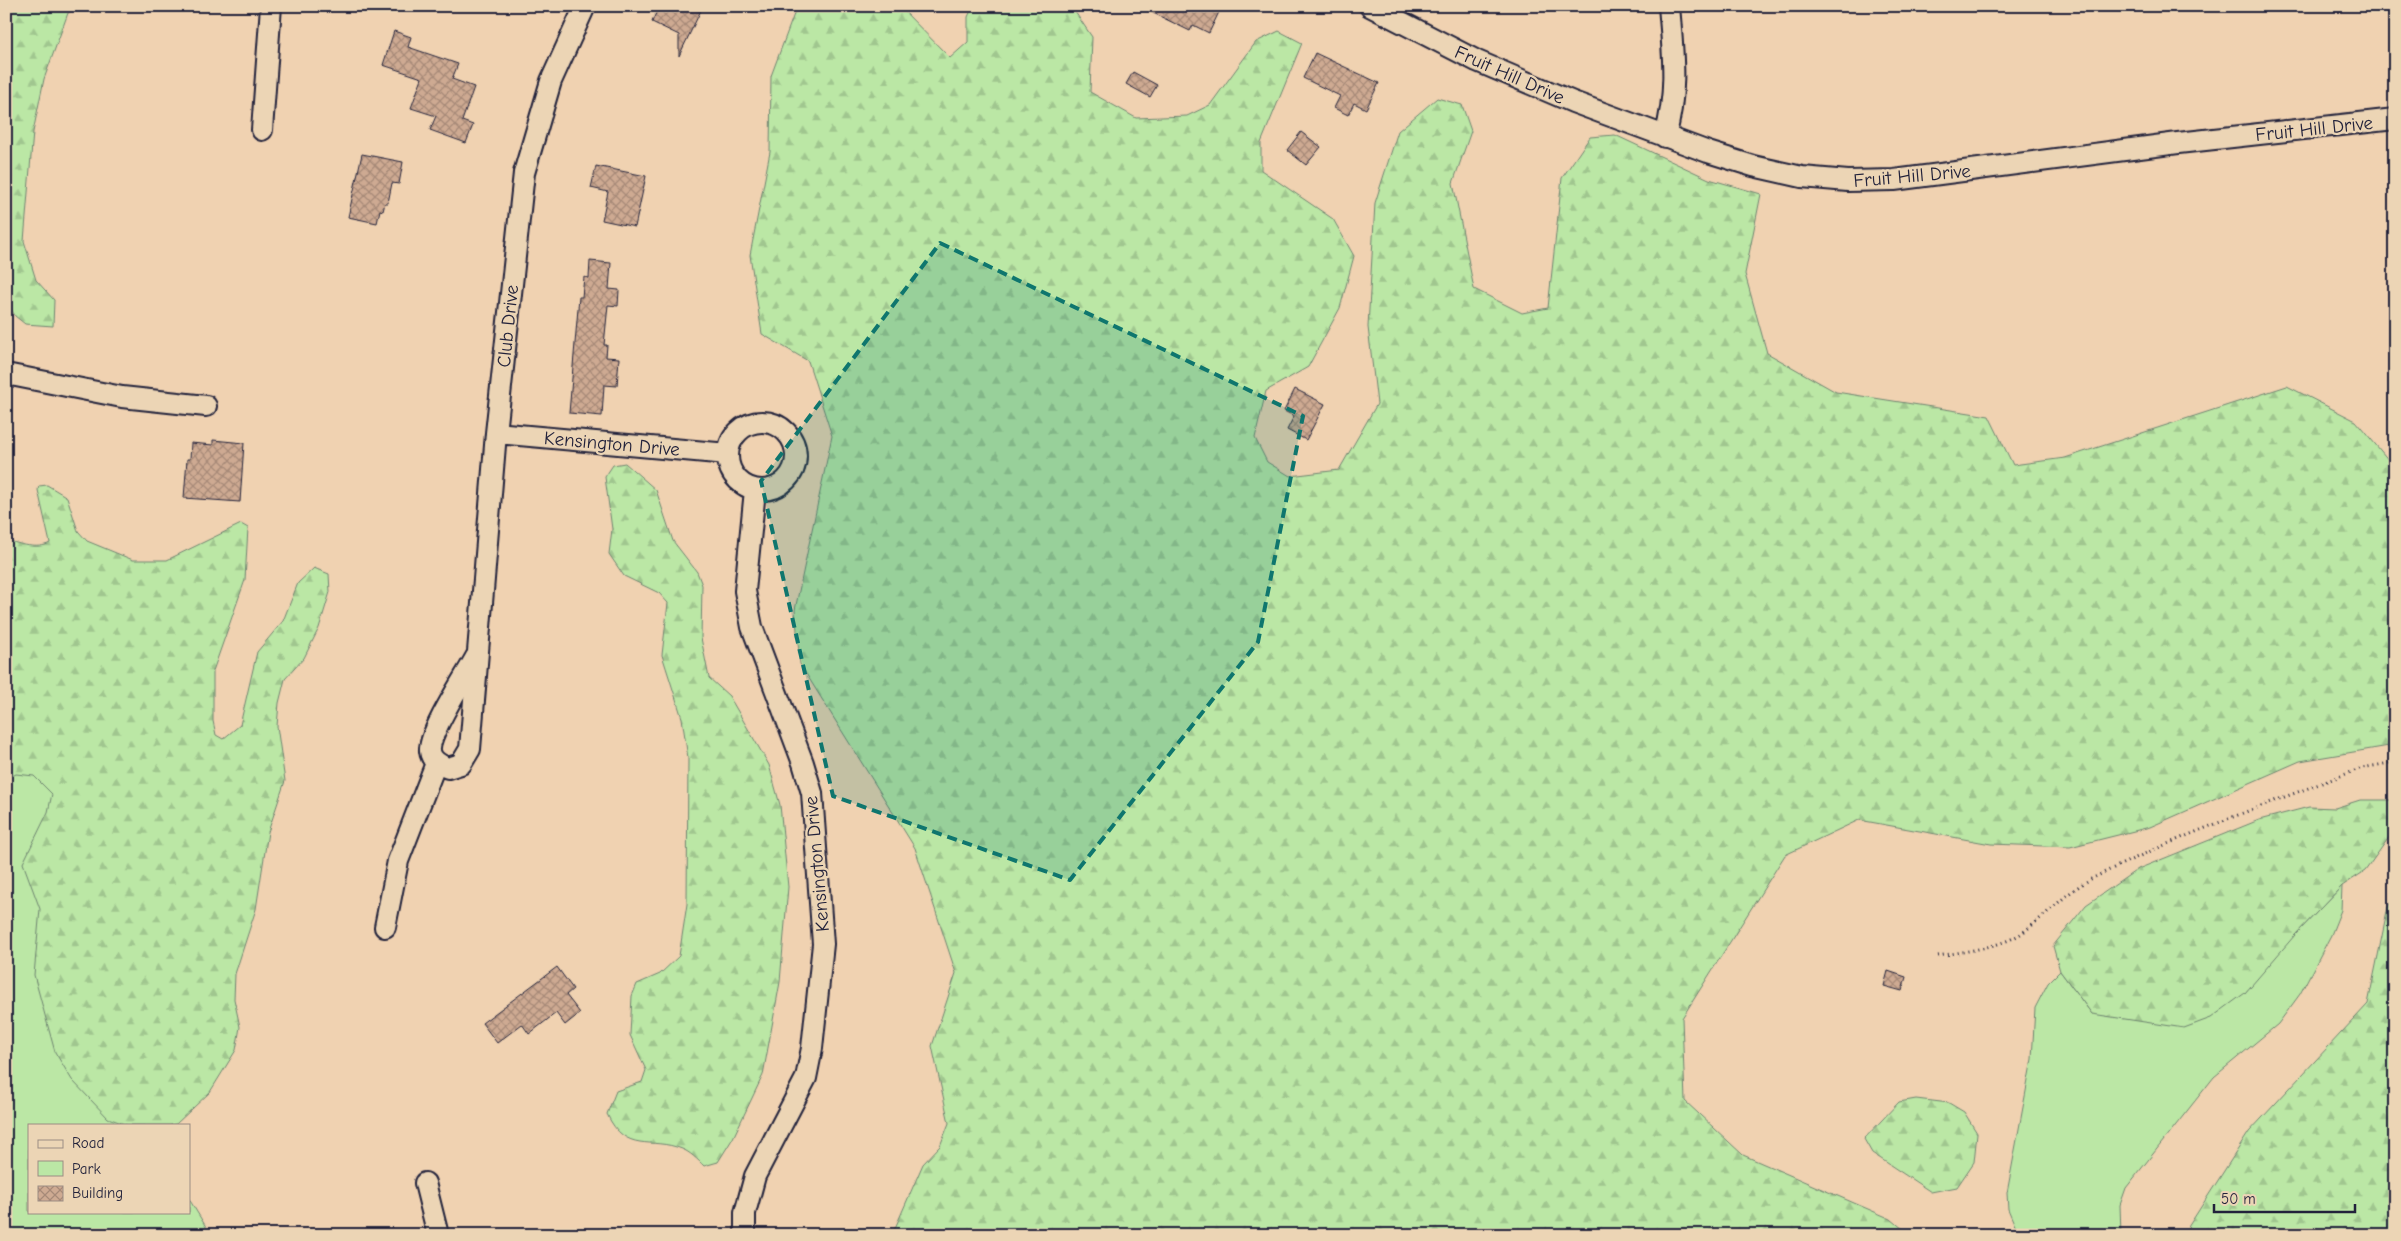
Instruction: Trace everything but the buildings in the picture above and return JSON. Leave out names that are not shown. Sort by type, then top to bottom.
[{"type":"street","points":[[262,130],[271,6]]},
{"type":"street","name":"Club Drive","points":[[476,658],[432,737],[430,752],[436,763],[448,768],[461,764],[470,750],[476,658],[496,433],[524,173],[551,81],[585,6]]},
{"type":"street","name":"Fruit Hill Drive","points":[[1370,6],[1477,61],[1573,102],[1665,137],[1753,166],[1802,177],[1848,181],[1885,180],[2178,143],[2395,119]]},
{"type":"street","points":[[1665,137],[1672,111],[1675,83],[1669,6]]},
{"type":"street","points":[[6,374],[122,397],[206,406]]},
{"type":"street","points":[[760,422],[772,424],[782,429],[790,438],[796,458],[793,469],[787,479],[778,486],[766,490],[755,490],[744,485],[735,477],[729,467],[728,454],[731,442],[738,432],[747,426],[760,422]]},
{"type":"street","name":"Kensington Drive","points":[[496,433],[728,454]]},
{"type":"street","name":"Kensington Drive","points":[[745,1235],[745,1213],[755,1176],[806,1078],[812,1048],[823,944],[812,793],[803,763],[752,627],[745,591],[755,490]]},
{"type":"street","points":[[385,927],[398,861],[436,763]]},
{"type":"street","points":[[425,1183],[438,1235]]},
{"type":"path","points":[[1938,956],[1980,949],[2021,934],[2052,906],[2089,881],[2147,853],[2362,768],[2395,762]]},
{"type":"highlighted area","points":[[940,243],[1303,416],[1258,642],[1070,880],[833,796],[761,481]]},
{"type":"green space","points":[[6,6],[77,6],[68,13],[44,79],[33,132],[24,241],[36,280],[54,300],[53,326],[25,324],[15,316],[6,300],[6,196],[12,177],[6,152]]},
{"type":"green space","points":[[797,6],[899,6],[950,58],[968,42],[968,17],[973,6],[1071,6],[1092,37],[1090,92],[1136,118],[1187,116],[1210,105],[1256,42],[1279,31],[1302,43],[1261,143],[1261,170],[1333,219],[1354,256],[1340,308],[1308,367],[1266,391],[1255,438],[1267,462],[1290,476],[1339,470],[1377,404],[1368,327],[1375,203],[1398,131],[1437,98],[1462,105],[1471,131],[1453,183],[1474,289],[1522,313],[1548,308],[1562,178],[1590,137],[1615,135],[1709,179],[1761,194],[1745,274],[1767,353],[1836,392],[1989,416],[2013,465],[2065,458],[2287,386],[2356,421],[2395,468],[2395,745],[2300,761],[2150,827],[2070,847],[1991,844],[1859,820],[1785,855],[1682,1018],[1685,1101],[1743,1155],[1891,1219],[1910,1235],[892,1235],[923,1164],[940,1146],[949,1123],[932,1046],[956,973],[915,848],[800,664],[795,610],[832,436],[808,361],[762,334],[750,255],[770,152],[771,76]]},
{"type":"green space","points":[[625,463],[656,490],[673,541],[697,572],[702,585],[701,638],[709,678],[729,696],[769,765],[780,805],[788,887],[780,982],[763,1075],[733,1138],[718,1162],[704,1166],[691,1154],[671,1145],[631,1140],[614,1127],[607,1114],[616,1091],[642,1082],[646,1070],[630,1035],[632,996],[637,984],[660,974],[679,956],[687,904],[688,758],[682,718],[662,655],[668,603],[659,593],[624,576],[609,554],[612,529],[605,477],[613,465]]},
{"type":"green space","points":[[47,485],[67,497],[78,531],[87,541],[133,560],[167,560],[241,524],[248,528],[245,580],[213,671],[213,721],[216,735],[223,739],[240,725],[257,652],[283,621],[298,583],[314,568],[329,574],[330,592],[319,628],[304,658],[285,679],[279,703],[277,726],[285,781],[268,832],[256,909],[235,974],[234,999],[240,1027],[236,1050],[210,1092],[176,1124],[124,1124],[108,1118],[72,1080],[55,1052],[34,975],[40,909],[23,863],[48,812],[52,794],[34,776],[16,774],[6,779],[6,540],[34,546],[50,543],[38,490],[39,486]]},
{"type":"green space","points":[[6,746],[85,763],[144,1124],[28,1124],[28,1214],[190,1214],[190,1201],[211,1235],[6,1235]]},
{"type":"green space","points":[[2360,800],[2395,800],[2395,829],[2365,871],[2342,886],[2295,935],[2245,993],[2211,1018],[2184,1028],[2092,1014],[2060,971],[2053,946],[2086,905],[2138,869],[2259,820],[2309,807],[2335,808]]},
{"type":"green space","points":[[2342,886],[2341,910],[2331,935],[2300,994],[2278,1024],[2214,1077],[2126,1188],[2120,1205],[2121,1235],[2019,1235],[2008,1209],[2007,1193],[2032,1059],[2035,1008],[2048,983],[2060,971],[2092,1014],[2295,935]]},
{"type":"green space","points":[[2395,896],[2395,1235],[2183,1235],[2249,1132],[2368,1004],[2388,907]]},
{"type":"green space","points":[[1916,1099],[1949,1103],[1964,1112],[1977,1133],[1974,1162],[1957,1187],[1931,1192],[1872,1153],[1864,1139],[1899,1102]]}]
